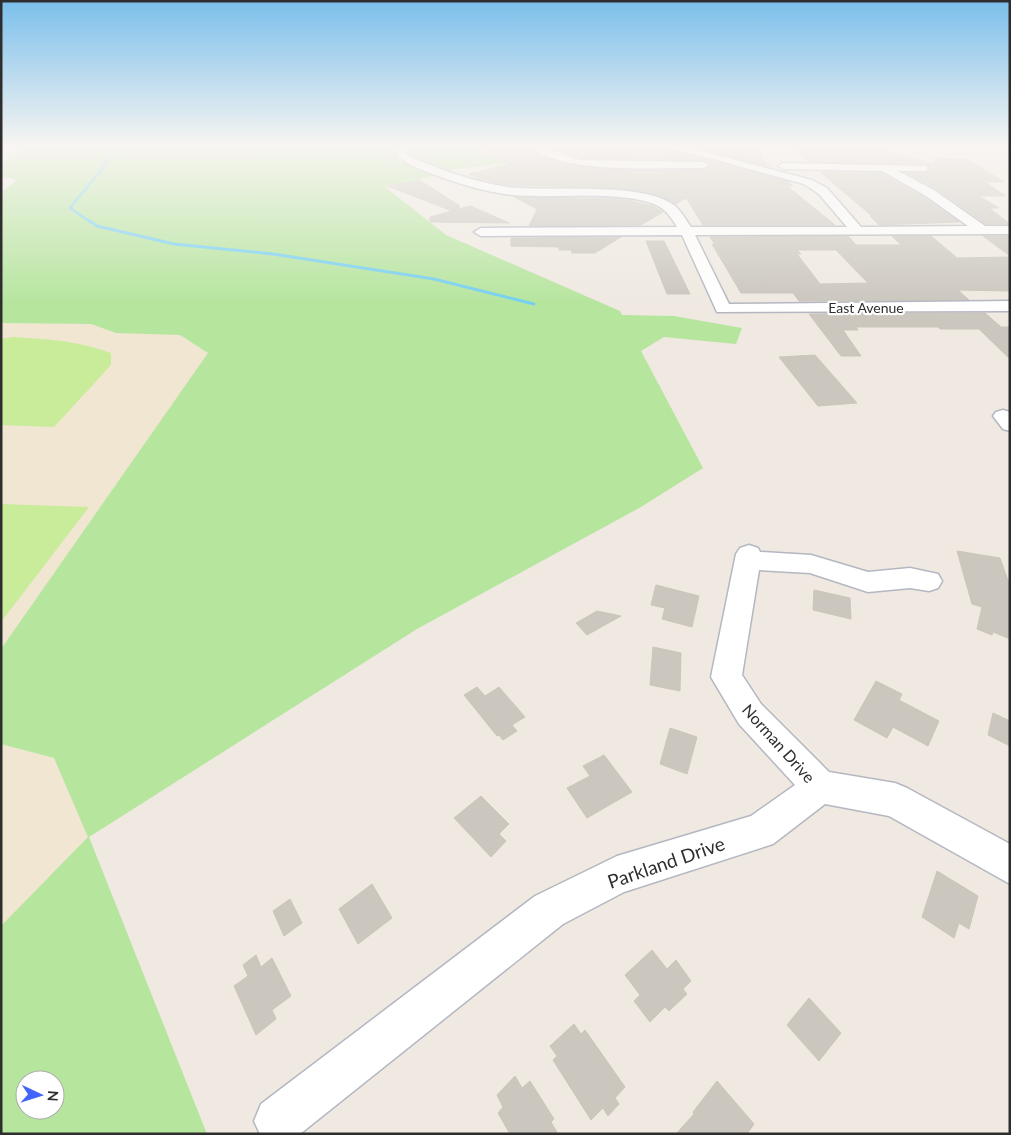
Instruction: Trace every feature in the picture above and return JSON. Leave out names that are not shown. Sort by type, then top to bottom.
[{"type":"street","points":[[632,197],[653,200],[670,209],[686,232]]},
{"type":"street","points":[[828,197],[858,231]]},
{"type":"street","points":[[936,197],[983,231]]},
{"type":"street","points":[[481,232],[1010,230]]},
{"type":"street","name":"East Avenue","points":[[686,232],[723,309],[1010,306]]},
{"type":"street","name":"Norman Drive","points":[[820,787],[750,714],[726,677],[748,557],[811,564],[868,582],[910,578],[929,581]]},
{"type":"street","points":[[820,787],[895,800],[1010,865]]},
{"type":"street","name":"Parkland Drive","points":[[278,1121],[549,910],[617,876],[760,831],[820,787]]},
{"type":"shaded area","points":[[1,323],[91,324],[116,333],[180,335],[208,353],[1,649]]},
{"type":"shaded area","points":[[1,744],[53,758],[89,837],[1,926]]},
{"type":"green space","points":[[1,197],[398,197],[446,235],[620,311],[622,315],[674,316],[742,328],[736,344],[664,337],[641,351],[703,468],[641,507],[417,629],[89,837],[207,1134],[1,1134],[1,926],[88,837],[54,758],[1,744],[1,649],[208,353],[180,335],[116,333],[91,324],[1,323]]},
{"type":"green space","points":[[13,337],[63,341],[99,349],[111,353],[111,365],[54,427],[1,425],[1,339]]},
{"type":"green space","points":[[1,504],[89,507],[1,622]]},
{"type":"building","points":[[416,197],[446,197],[460,206],[458,209],[471,206],[509,223],[430,222],[430,217],[452,211]]},
{"type":"building","points":[[514,197],[622,199],[653,206],[663,212],[641,225],[529,226],[537,209]]},
{"type":"building","points":[[663,197],[800,197],[835,225],[703,225],[686,198],[676,204]]},
{"type":"building","points":[[850,197],[923,197],[959,222],[879,225],[870,216],[872,216]]},
{"type":"building","points":[[948,197],[981,197],[999,208],[989,208],[1010,224],[986,224]]},
{"type":"building","points":[[848,236],[856,245],[901,245],[892,236],[931,236],[957,258],[1010,257],[1010,291],[958,290],[969,300],[799,301],[793,293],[741,293],[712,244],[715,244],[710,237]],"holes":[[[797,250],[836,250],[868,283],[820,284],[797,254],[801,254]]]},
{"type":"building","points":[[983,236],[1010,236],[1010,256]]},
{"type":"building","points":[[621,237],[595,253],[572,253],[571,250],[559,250],[559,247],[511,246],[511,238]]},
{"type":"building","points":[[646,241],[664,241],[690,294],[667,294]]},
{"type":"building","points":[[985,313],[1001,327],[1010,327],[1010,359],[979,329],[940,329],[938,327],[856,327],[858,330],[843,330],[861,356],[841,356],[809,314]]},
{"type":"building","points":[[815,355],[857,403],[818,406],[779,357]]},
{"type":"building","points":[[957,551],[1000,558],[1010,586],[1010,639],[993,632],[992,635],[977,629],[982,607],[972,604]]},
{"type":"building","points":[[656,585],[699,596],[692,627],[662,619],[665,608],[651,605]]},
{"type":"building","points":[[814,590],[850,598],[851,619],[813,610]]},
{"type":"building","points":[[597,611],[621,616],[587,635],[576,623]]},
{"type":"building","points":[[653,647],[681,653],[680,691],[650,685]]},
{"type":"building","points":[[876,681],[902,694],[899,700],[939,721],[928,746],[893,727],[887,738],[854,720]]},
{"type":"building","points":[[477,687],[485,696],[499,687],[525,717],[512,725],[517,731],[503,740],[499,735],[497,736],[464,695]]},
{"type":"building","points":[[993,713],[1010,721],[1010,746],[988,735]]},
{"type":"building","points":[[670,728],[697,737],[687,774],[660,764]]},
{"type":"building","points":[[604,755],[632,792],[587,818],[567,788],[590,776],[583,766]]},
{"type":"building","points":[[481,796],[509,824],[499,834],[506,841],[491,857],[454,818]]},
{"type":"building","points":[[937,871],[978,896],[969,929],[959,923],[954,938],[922,917]]},
{"type":"building","points":[[372,884],[392,918],[358,944],[339,909]]},
{"type":"building","points":[[290,899],[302,923],[284,936],[273,911]]},
{"type":"building","points":[[652,950],[667,969],[676,960],[691,981],[683,989],[687,994],[669,1011],[665,1007],[650,1022],[634,1001],[640,995],[625,975]]},
{"type":"building","points":[[256,955],[261,967],[272,958],[291,996],[272,1010],[276,1019],[256,1035],[234,986],[248,976],[243,965]]},
{"type":"building","points":[[809,998],[841,1033],[819,1061],[787,1025]]},
{"type":"building","points":[[574,1024],[581,1034],[585,1030],[625,1087],[615,1098],[619,1104],[608,1116],[603,1108],[591,1120],[553,1060],[557,1056],[550,1046]]},
{"type":"building","points":[[515,1076],[522,1088],[530,1081],[554,1119],[551,1122],[558,1134],[510,1134],[498,1113],[503,1107],[497,1095]]},
{"type":"building","points":[[717,1081],[754,1124],[747,1134],[676,1134],[694,1114],[693,1112]]},
{"type":"waterway","points":[[79,197],[70,208],[92,223]]},
{"type":"waterway","points":[[90,221],[97,226],[174,244],[273,254],[434,279],[534,304]]}]
